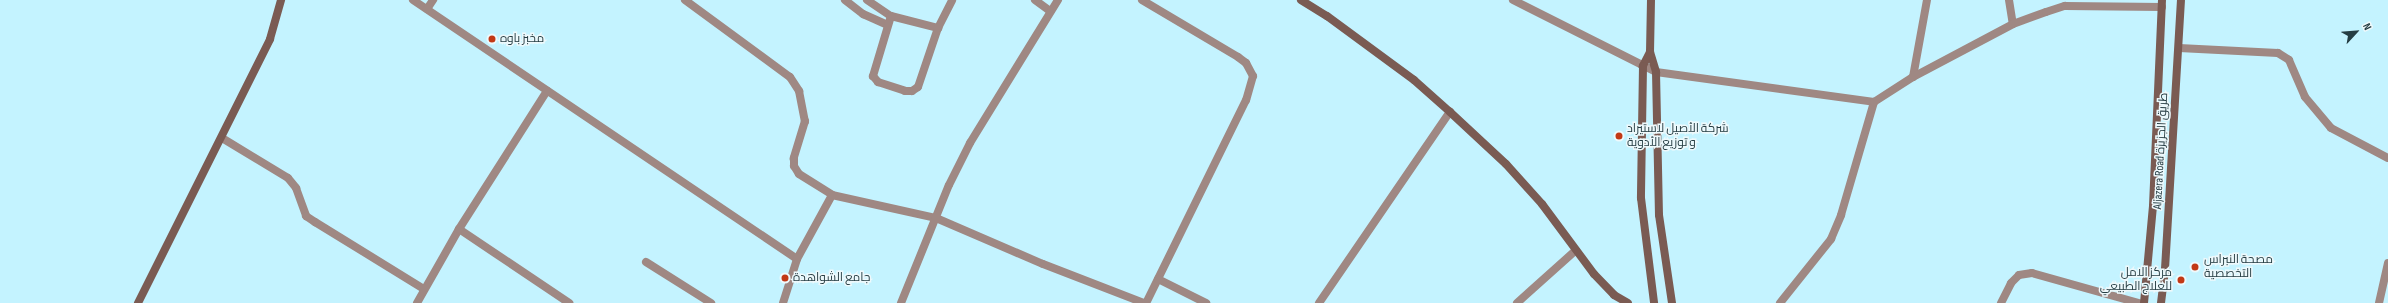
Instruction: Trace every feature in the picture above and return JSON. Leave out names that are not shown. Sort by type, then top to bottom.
[{"type":"street","points":[[138,303],[222,138],[270,39],[281,0]]},
{"type":"street","points":[[413,0],[797,259]]},
{"type":"street","points":[[427,9],[433,0]]},
{"type":"street","points":[[685,0],[790,78],[799,91],[805,121],[794,158],[794,166],[800,174],[832,195],[936,218],[1043,264],[1145,303],[1252,89],[1253,76],[1246,63],[1238,57],[1142,0]]},
{"type":"street","points":[[845,0],[863,14],[888,25]]},
{"type":"street","points":[[867,0],[891,16],[938,28]]},
{"type":"street","points":[[891,16],[873,76],[878,82],[905,92],[918,87],[938,28],[952,0]]},
{"type":"street","points":[[1035,0],[1050,11]]},
{"type":"street","points":[[901,303],[936,218],[970,143],[1058,0]]},
{"type":"street","points":[[1301,0],[1328,16],[1414,80],[1450,112],[1506,164],[1542,204],[1576,250],[1604,284],[1614,295],[1628,303]]},
{"type":"street","points":[[1513,0],[1656,72],[1874,102]]},
{"type":"street","points":[[1651,0],[1650,52],[1656,72],[1658,215],[1672,303]]},
{"type":"street","points":[[1913,76],[1926,0]]},
{"type":"street","points":[[2009,0],[2013,24]]},
{"type":"street","name":"Aljazera Road طريق الجزيزة","points":[[2161,303],[2166,269],[2181,0]]},
{"type":"street","points":[[1780,303],[1831,239],[1841,215],[1874,102],[1913,76],[2013,24],[2065,6],[2162,4]]},
{"type":"street","name":"Aljazera Road طريق الجزيزة","points":[[2144,303],[2153,206],[2162,4]]},
{"type":"street","points":[[2179,48],[2278,53],[2289,60],[2305,97],[2331,128],[2388,158]]},
{"type":"street","points":[[1650,52],[1643,66],[1641,198],[1654,303]]},
{"type":"street","points":[[418,303],[424,289],[459,229],[547,91]]},
{"type":"street","points":[[1319,303],[1450,112]]},
{"type":"street","points":[[222,138],[288,178],[296,188],[306,216],[424,289]]},
{"type":"street","points":[[783,303],[797,259],[832,195]]},
{"type":"street","points":[[459,229],[569,303]]},
{"type":"street","points":[[1517,303],[1576,250]]},
{"type":"street","points":[[646,262],[711,303]]},
{"type":"street","points":[[2379,303],[2388,263]]},
{"type":"street","points":[[2001,303],[2015,279],[2019,275],[2032,273],[2138,303]]},
{"type":"street","points":[[1158,279],[1206,303]]},
{"type":"place","name":"مخبز باوه","points":[[492,39]]},
{"type":"place","name":"شركة الأصيل لاستيراد و توزيع الأدوية","points":[[1619,136]]},
{"type":"place","name":"مصحة النبراس التخصصية","points":[[2195,267]]},
{"type":"place","name":"جامع الشواهدة","points":[[785,278]]},
{"type":"place","name":"مركز الامل للعلاج الطبيعي","points":[[2181,280]]}]
